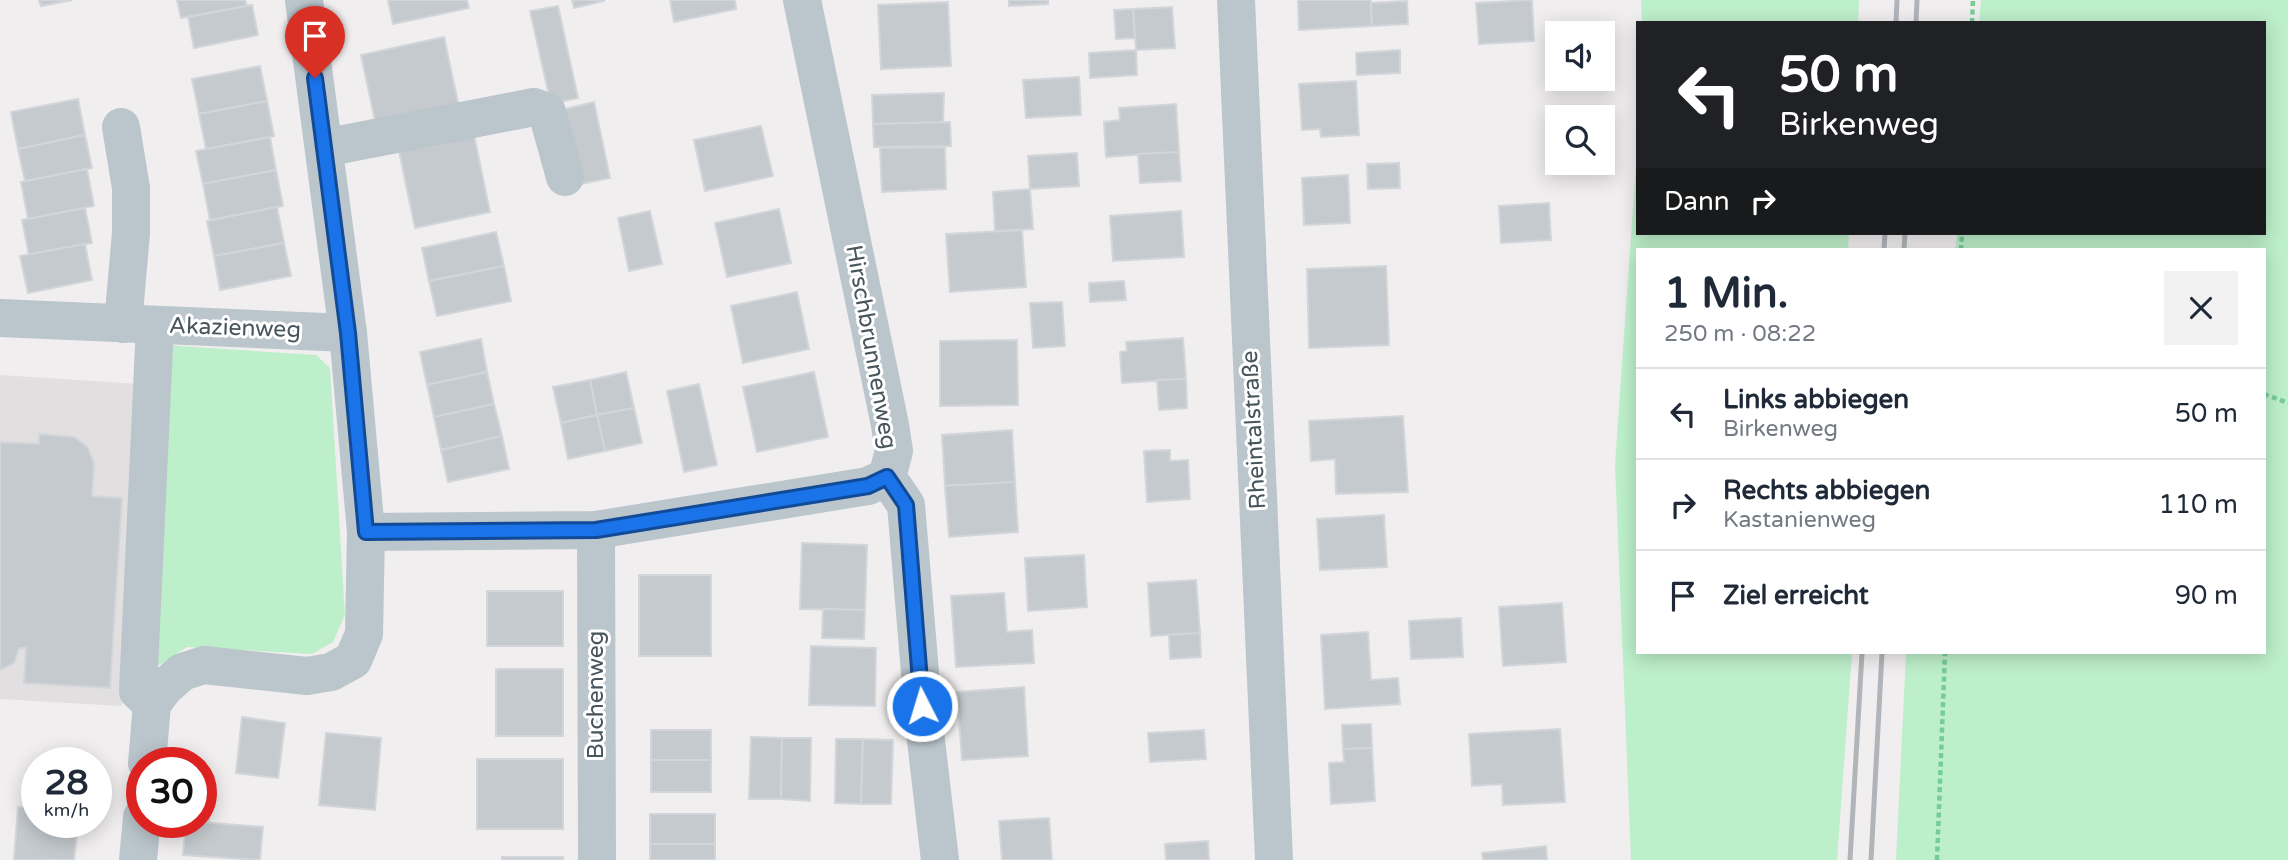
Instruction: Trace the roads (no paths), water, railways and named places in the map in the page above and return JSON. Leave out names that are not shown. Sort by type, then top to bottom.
[{"type":"street","points":[[148,747],[152,704],[164,688],[182,672],[204,665],[307,676],[331,672],[353,660],[364,634],[366,532],[348,333],[304,0]]},
{"type":"street","name":"Hirschbrunnenweg","points":[[802,0],[890,425],[894,451],[887,477],[906,505],[925,732],[940,860]]},
{"type":"street","name":"Rheintalstraße","points":[[1236,0],[1274,860]]},
{"type":"street","points":[[324,148],[534,107],[548,112],[565,177]]},
{"type":"street","points":[[121,127],[131,188],[131,233],[139,324],[138,691],[152,704]]},
{"type":"street","name":"Akazienweg","points":[[0,318],[348,333]]},
{"type":"street","points":[[366,532],[596,530],[868,486],[887,477]]},
{"type":"street","name":"Buchenweg","points":[[596,530],[597,860]]},
{"type":"street","points":[[138,860],[140,838]]},
{"type":"railway","points":[[1896,21],[1897,0]]},
{"type":"railway","points":[[1916,21],[1917,0]]},
{"type":"railway","points":[[1884,248],[1885,235]]},
{"type":"railway","points":[[1904,248],[1905,235]]},
{"type":"railway","points":[[1850,860],[1862,654]]},
{"type":"railway","points":[[1871,860],[1882,654]]}]
